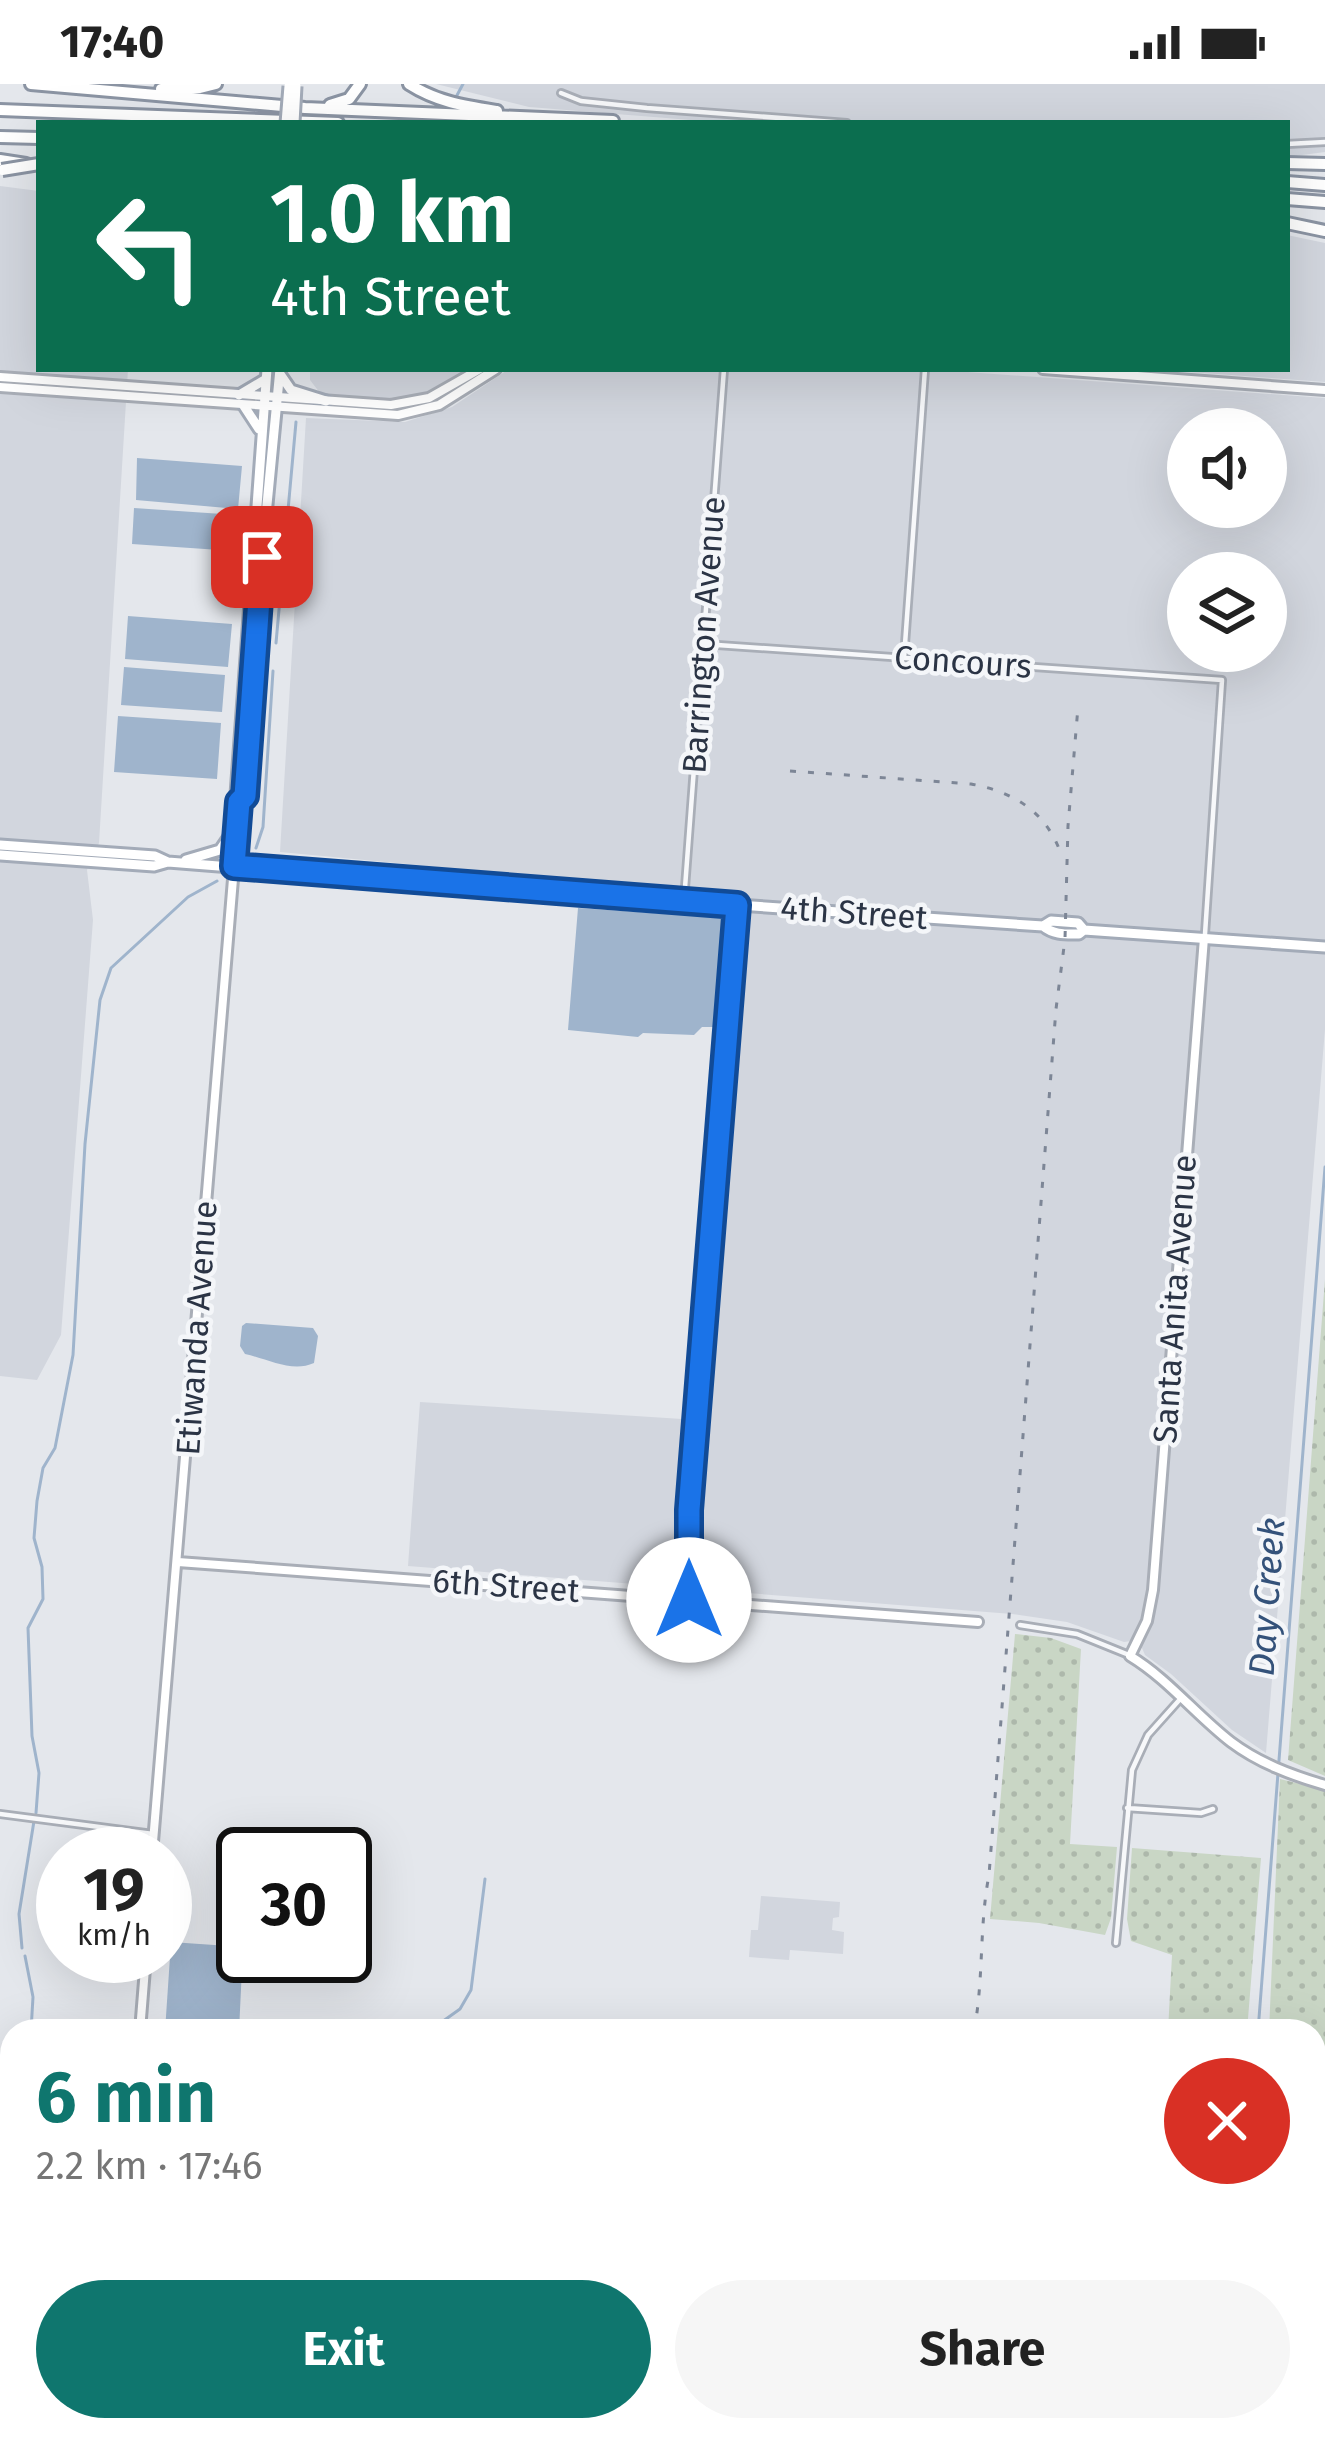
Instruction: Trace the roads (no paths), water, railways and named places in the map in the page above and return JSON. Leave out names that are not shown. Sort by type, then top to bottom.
[{"type":"highway","points":[[31,84],[297,107],[452,110],[587,120]]},
{"type":"highway","points":[[116,91],[216,84]]},
{"type":"highway","points":[[297,107],[342,103],[360,84]]},
{"type":"highway","points":[[410,84],[452,110]]},
{"type":"highway","points":[[0,110],[260,120]]},
{"type":"highway","points":[[0,137],[36,138]]},
{"type":"highway","points":[[1290,163],[1325,164]]},
{"type":"highway","points":[[1,167],[36,165]]},
{"type":"highway","points":[[1290,182],[1322,183]]},
{"type":"highway","points":[[1290,199],[1325,202]]},
{"type":"highway","points":[[1290,222],[1325,228]]},
{"type":"main road","points":[[290,120],[293,85]]},
{"type":"main road","points":[[280,372],[292,390],[326,400]]},
{"type":"main road","name":"Etiwanda Avenue","points":[[154,1827],[239,802],[262,434],[280,372]]},
{"type":"main road","points":[[270,402],[405,404],[430,398],[476,372]]},
{"type":"main road","points":[[0,387],[242,400],[398,415],[422,411],[456,396],[492,372]]},
{"type":"main road","points":[[1083,372],[1325,390]]},
{"type":"main road","points":[[242,400],[266,374]]},
{"type":"main road","name":"Etiwanda Avenue","points":[[239,802],[245,796],[270,402],[266,374]]},
{"type":"main road","points":[[0,376],[242,400],[262,434]]},
{"type":"main road","points":[[340,413],[374,411],[378,405]]},
{"type":"main road","points":[[0,855],[154,866],[217,852],[237,826]]},
{"type":"main road","points":[[0,845],[154,856],[174,862]]},
{"type":"main road","name":"4th Street","points":[[174,862],[1043,926],[1052,921],[1078,922],[1084,930],[1325,947]]},
{"type":"main road","name":"Santa Anita Avenue","points":[[1130,1656],[1147,1621],[1154,1590],[1204,938]]},
{"type":"main road","name":"6th Street","points":[[178,1562],[978,1622]]},
{"type":"main road","points":[[1130,1656],[1232,1742],[1266,1764],[1325,1785]]},
{"type":"main road","points":[[141,2019],[144,1983]]},
{"type":"street","points":[[561,93],[581,101],[807,120]]},
{"type":"street","points":[[1290,144],[1325,142]]},
{"type":"street","name":"Barrington Avenue","points":[[684,901],[724,372]]},
{"type":"street","points":[[904,658],[925,372]]},
{"type":"street","name":"Concours","points":[[704,644],[1222,680],[1204,938]]},
{"type":"street","points":[[689,1600],[689,1510],[737,905]]},
{"type":"street","points":[[1020,1625],[1077,1634],[1130,1656]]},
{"type":"street","points":[[1116,1943],[1130,1779],[1154,1726],[1181,1697]]},
{"type":"street","points":[[1127,1808],[1201,1813],[1213,1809]]},
{"type":"street","points":[[0,1814],[99,1827]]},
{"type":"water","points":[[137,458],[242,466],[238,509],[136,500]]},
{"type":"water","points":[[134,508],[237,515],[234,551],[132,544]]},
{"type":"water","points":[[128,616],[232,624],[228,667],[125,659]]},
{"type":"water","points":[[124,667],[225,675],[222,712],[121,705]]},
{"type":"water","points":[[118,716],[221,723],[217,779],[114,772]]},
{"type":"water","points":[[578,908],[728,918],[719,1027],[702,1027],[694,1035],[643,1033],[638,1037],[568,1030]]},
{"type":"water","points":[[246,1323],[313,1328],[318,1336],[314,1363],[289,1366],[245,1354],[240,1346]]},
{"type":"water","points":[[192,1943],[216,1945],[216,1983],[241,1983],[240,2019],[166,2019],[168,1983],[192,1983]]},
{"type":"waterway","points":[[455,99],[463,84]]},
{"type":"waterway","points":[[276,643],[296,422]]},
{"type":"waterway","points":[[256,848],[263,827],[273,671]]},
{"type":"waterway","points":[[36,1813],[39,1773],[32,1736],[28,1628],[43,1599],[42,1567],[34,1538],[43,1468],[55,1448],[73,1355],[85,1144],[100,1000],[111,968],[188,897],[217,881]]},
{"type":"waterway","name":"Day Creek","points":[[1259,2019],[1325,1167]]},
{"type":"waterway","points":[[22,1948],[19,1914],[34,1821]]},
{"type":"waterway","points":[[446,2019],[460,2009],[471,1990],[485,1879]]},
{"type":"waterway","points":[[25,1956],[33,1997],[32,2019]]},
{"type":"railway","points":[[976,2019],[1065,939],[1078,707]]},
{"type":"railway","points":[[790,771],[987,788],[1015,799],[1039,817],[1062,857]]}]
